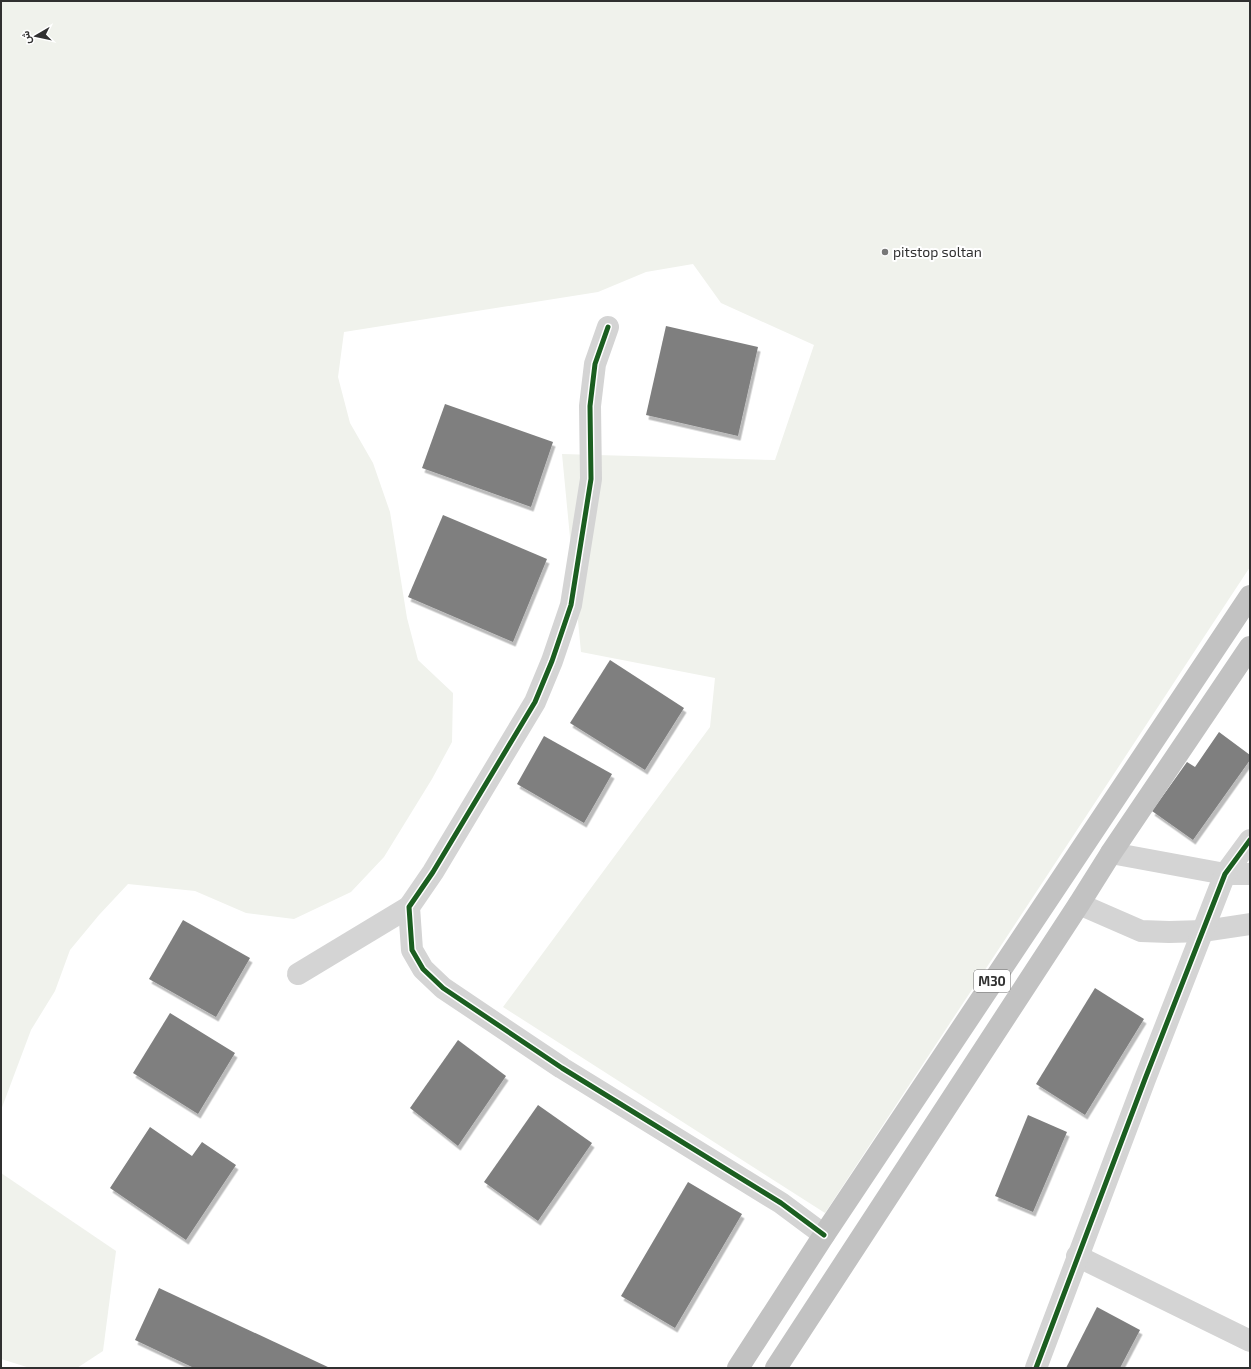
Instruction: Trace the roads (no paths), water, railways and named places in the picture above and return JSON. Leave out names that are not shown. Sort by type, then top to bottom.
[{"type":"highway","name":"M30","points":[[738,1368],[824,1235],[1250,596]]},
{"type":"highway","name":"M30","points":[[776,1368],[1111,853],[1250,647]]},
{"type":"street","points":[[298,974],[409,907],[432,872],[535,702],[552,661],[571,605],[591,479],[590,406],[595,364],[608,327]]},
{"type":"street","points":[[1036,1368],[1225,874],[1250,840]]},
{"type":"street","points":[[1111,853],[1225,874],[1250,874]]},
{"type":"street","points":[[1079,904],[1141,931],[1204,931],[1250,924]]},
{"type":"street","points":[[409,907],[412,950],[423,969],[443,988],[562,1068],[781,1203],[824,1235]]},
{"type":"street","points":[[1078,1256],[1250,1341]]},
{"type":"place","name":"pitstop soltan","points":[[885,252]]}]
